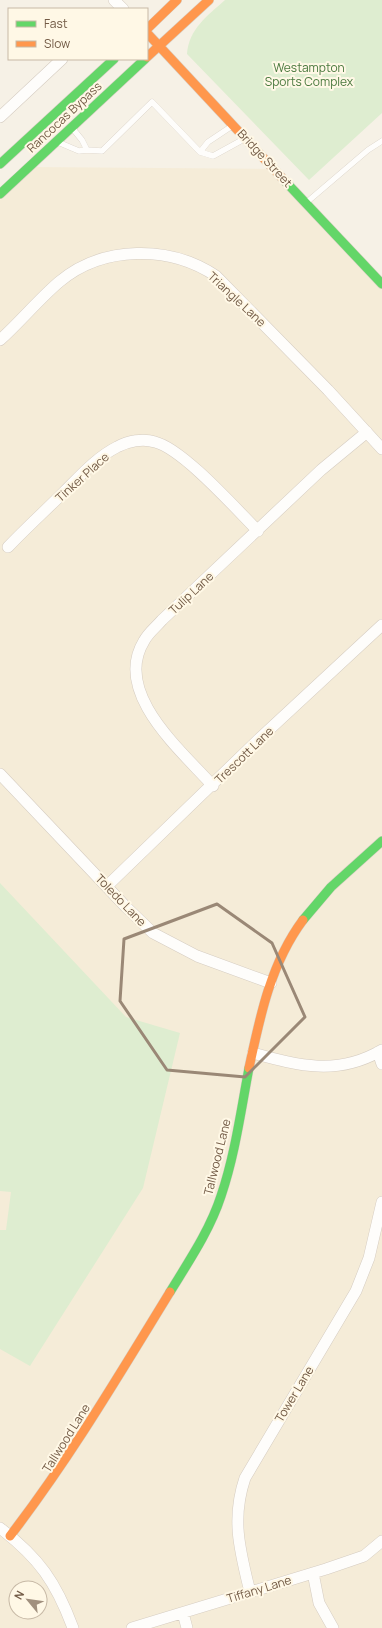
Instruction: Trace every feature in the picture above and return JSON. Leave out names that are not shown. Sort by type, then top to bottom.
[{"type":"main road","points":[[148,28],[177,0]]},
{"type":"main road","name":"Rancocas Bypass","points":[[148,56],[209,0]]},
{"type":"main road","name":"Bridge Street","points":[[148,34],[307,202],[382,284]]},
{"type":"main road","name":"Rancocas Bypass","points":[[0,164],[113,60]]},
{"type":"main road","name":"Rancocas Bypass","points":[[0,194],[144,60]]},
{"type":"main road","name":"Tallwood Lane","points":[[10,1536],[66,1463],[146,1333],[210,1222],[226,1180],[253,1054],[271,984],[290,940],[302,922],[328,891],[382,841]]},
{"type":"street","points":[[0,117],[61,60]]},
{"type":"street","name":"Triangle Lane","points":[[0,340],[60,281],[88,265],[119,255],[136,253],[169,256],[202,266],[216,276],[328,390],[382,448]]},
{"type":"street","name":"Tulip Lane","points":[[213,786],[167,735],[144,703],[139,691],[137,666],[139,653],[144,641],[162,620],[321,470],[367,432]]},
{"type":"street","name":"Tinker Place","points":[[8,547],[94,463],[117,447],[130,442],[143,440],[156,442],[169,448],[190,464],[258,531]]},
{"type":"street","name":"Trescott Lane","points":[[107,886],[213,786],[258,740],[382,625]]},
{"type":"street","name":"Toledo Lane","points":[[0,774],[140,921],[168,942],[197,956],[271,984]]},
{"type":"street","points":[[253,1054],[299,1064],[328,1067],[355,1063],[380,1051],[382,1064]]},
{"type":"street","name":"Tower Lane","points":[[250,1592],[241,1553],[237,1519],[237,1505],[245,1478],[356,1291],[369,1258],[382,1202]]},
{"type":"street","points":[[0,1528],[28,1552],[53,1583],[62,1598],[73,1628]]},
{"type":"street","name":"Tiffany Lane","points":[[132,1628],[364,1556],[382,1541]]},
{"type":"street","points":[[313,1573],[319,1603],[333,1628]]},
{"type":"street","points":[[183,1613],[187,1628]]},
{"type":"lane","points":[[56,141],[79,151],[102,151],[152,102],[200,152],[213,156],[246,138]]},
{"type":"lane","points":[[200,152],[208,142],[234,125]]},
{"type":"lane","points":[[71,127],[82,140],[87,150]]},
{"type":"lane","points":[[307,202],[368,150],[382,141]]},
{"type":"highlighted area","points":[[217,904],[272,943],[305,1017],[245,1077],[167,1070],[120,1001],[124,939]]},
{"type":"shaded area","points":[[29,167],[276,169],[382,284],[382,1628],[0,1628],[0,193]]},
{"type":"green space","name":"Westampton Sports Complex","points":[[225,0],[382,0],[382,113],[309,180],[187,54],[188,45],[195,30]]},
{"type":"green space","points":[[0,883],[126,1017],[180,1033],[143,1188],[30,1366],[0,1349],[0,1230],[6,1230],[11,1192],[0,1191]]},
{"type":"traffic: fast","points":[[0,164],[113,60]]},
{"type":"traffic: fast","points":[[0,194],[144,60]]},
{"type":"traffic: fast","points":[[283,179],[382,284]]},
{"type":"traffic: fast","points":[[303,920],[331,887],[382,841]]},
{"type":"traffic: fast","points":[[170,1292],[205,1233],[221,1196],[234,1149],[249,1068]]},
{"type":"traffic: slow","points":[[148,28],[177,0]]},
{"type":"traffic: slow","points":[[148,56],[209,0]]},
{"type":"traffic: slow","points":[[148,34],[283,179]]},
{"type":"traffic: slow","points":[[249,1068],[262,1010],[268,991],[283,954],[303,920]]},
{"type":"traffic: slow","points":[[10,1536],[74,1446],[170,1292]]}]
